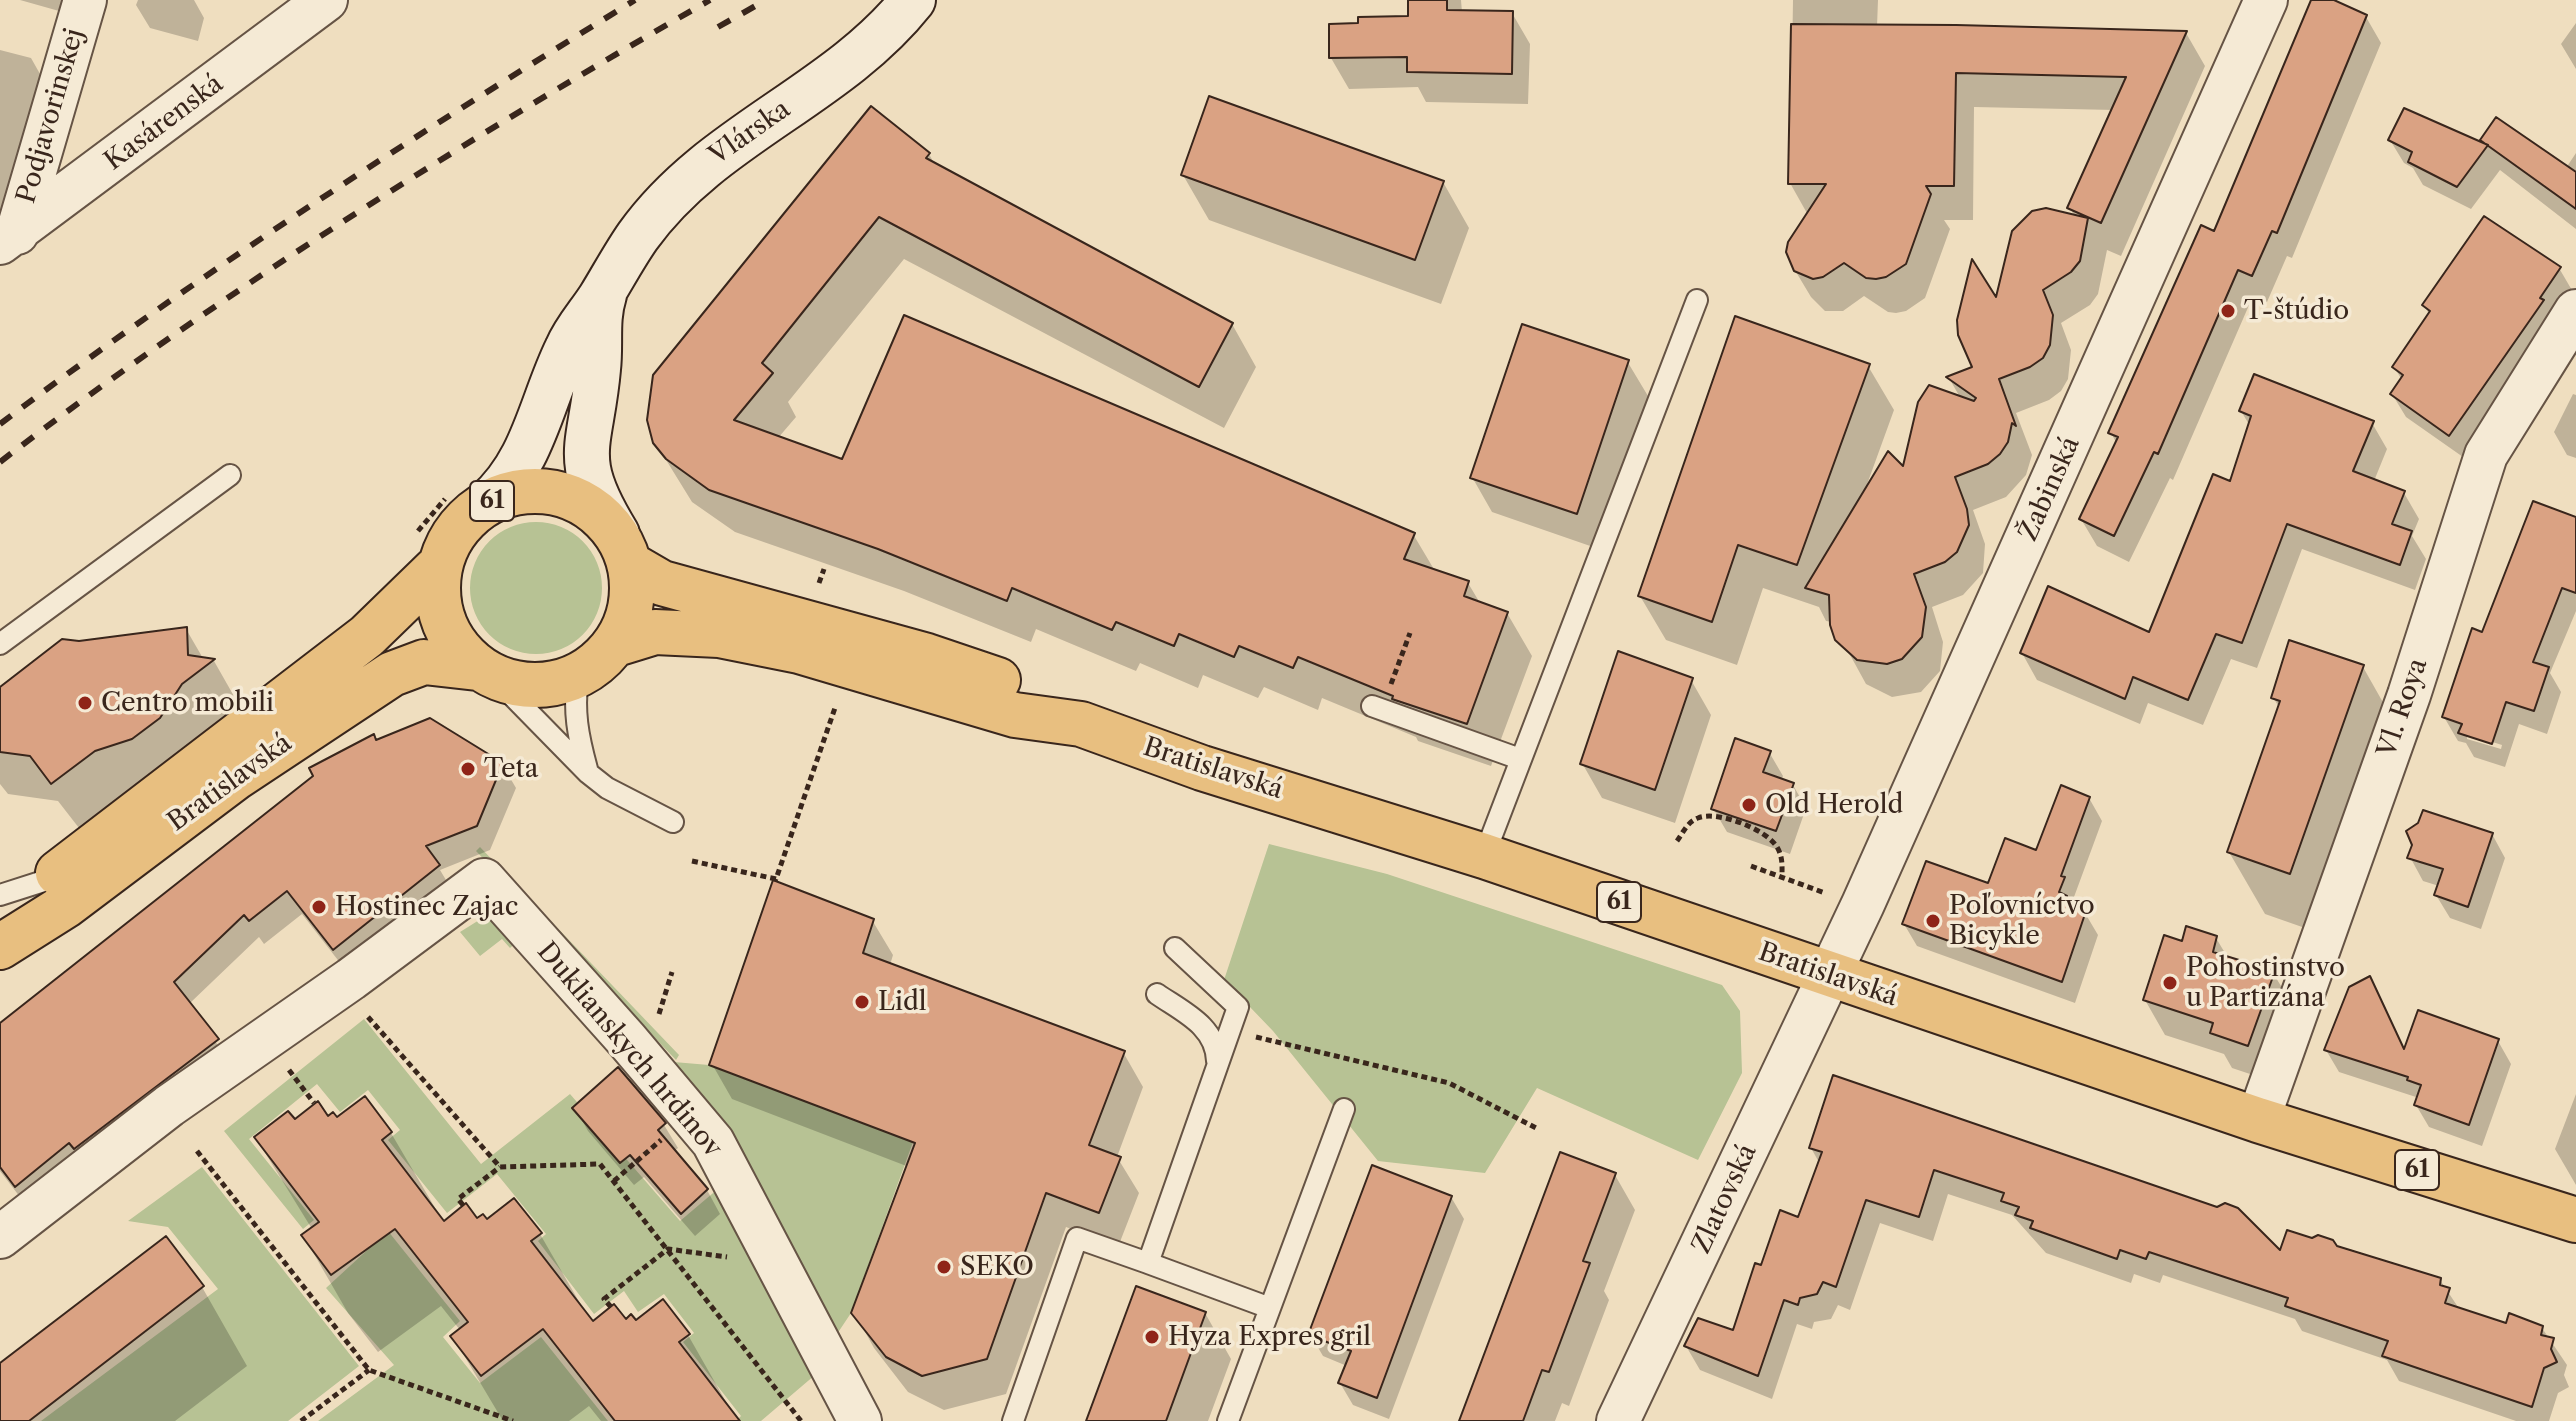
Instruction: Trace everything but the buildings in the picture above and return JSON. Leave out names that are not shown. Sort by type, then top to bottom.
[{"type":"main road","name":"Vlárska","points":[[469,497],[503,489],[530,445],[566,349],[654,214],[695,172],[848,65],[894,24],[913,0]]},
{"type":"main road","name":"Vlárska","points":[[608,285],[600,319],[597,382],[585,450],[592,486],[624,550]]},
{"type":"main road","name":"Bratislavská","points":[[0,926],[50,879],[367,636],[426,551],[460,525],[469,497],[540,490],[570,496],[593,508],[624,550],[662,583],[927,656],[1029,691],[1081,724]]},
{"type":"main road","name":"Bratislavská","points":[[616,644],[630,614],[624,550]]},
{"type":"main road","points":[[426,551],[439,610],[452,641],[484,671]]},
{"type":"main road","name":"Bratislavská","points":[[0,947],[65,906],[235,778],[392,674],[424,662],[484,671],[508,683],[546,686],[578,676],[616,644],[655,632],[719,635],[799,651],[1015,715],[1081,724],[1202,768],[1484,856],[2258,1120],[2576,1220]]},
{"type":"street","name":"Podjavorinskej","points":[[9,238],[85,0]]},
{"type":"street","name":"Kasárenská","points":[[9,238],[326,0]]},
{"type":"street","name":"Žabinská","points":[[1829,975],[2266,0]]},
{"type":"street","name":"Vl. Roya","points":[[2258,1120],[2409,695],[2486,455],[2576,311]]},
{"type":"street","name":"Duklianskych hrdinov","points":[[0,1237],[169,1106],[351,979],[484,880],[713,1142],[775,1263],[846,1416]]},
{"type":"street","name":"Zlatovská","points":[[1618,1421],[1829,975]]},
{"type":"lane","points":[[1484,856],[1697,300]]},
{"type":"lane","points":[[0,644],[230,475]]},
{"type":"lane","points":[[484,671],[588,773],[607,788],[673,822]]},
{"type":"lane","points":[[578,676],[574,706],[576,728],[588,773]]},
{"type":"lane","points":[[1372,706],[1520,759]]},
{"type":"lane","points":[[0,895],[50,879]]},
{"type":"lane","points":[[1148,1263],[1238,1007],[1175,948]]},
{"type":"lane","points":[[1157,994],[1209,1031],[1216,1046],[1217,1066]]},
{"type":"lane","points":[[1228,1421],[1344,1109]]},
{"type":"lane","points":[[1013,1421],[1077,1238],[1270,1308]]},
{"type":"path","points":[[426,551],[469,497]]},
{"type":"path","points":[[1394,678],[1410,633]]},
{"type":"path","points":[[692,861],[776,879],[834,708]]},
{"type":"path","points":[[1677,841],[1687,825],[1697,818],[1713,816],[1765,833],[1782,858],[1782,877]]},
{"type":"path","points":[[1751,866],[1836,896]]},
{"type":"path","points":[[362,1010],[500,1167]]},
{"type":"path","points":[[1248,1035],[1449,1083],[1538,1129]]},
{"type":"path","points":[[286,1066],[314,1103]]},
{"type":"path","points":[[614,1181],[690,1115]]},
{"type":"path","points":[[197,1151],[369,1370],[513,1421]]},
{"type":"path","points":[[463,1205],[458,1199],[500,1167],[600,1164],[801,1421]]},
{"type":"path","points":[[611,1307],[604,1299],[668,1249],[775,1263]]},
{"type":"path","points":[[301,1421],[369,1370]]},
{"type":"green space","points":[[536,522],[573,533],[591,551],[602,588],[591,625],[573,643],[536,654],[499,643],[481,625],[470,588],[481,551],[499,533]]},
{"type":"green space","points":[[1269,844],[1387,874],[1722,985],[1740,1011],[1742,1073],[1698,1160],[1537,1088],[1485,1173],[1378,1161],[1273,1031],[1224,980]]},
{"type":"green space","points":[[480,847],[679,1055],[676,1060],[476,851]]},
{"type":"green space","points":[[484,917],[498,918],[519,940],[510,948],[502,939],[480,956],[460,932]]},
{"type":"green space","points":[[364,1019],[481,1164],[570,1094],[680,1221],[719,1188],[815,1375],[761,1421],[736,1421],[741,1416],[683,1342],[694,1333],[664,1294],[638,1312],[624,1291],[594,1314],[538,1241],[546,1234],[497,1174],[447,1213],[388,1140],[400,1130],[368,1090],[340,1112],[317,1084],[249,1139],[314,1220],[303,1229],[224,1131]]},
{"type":"green space","points":[[662,1061],[709,1065],[913,1142],[851,1313],[829,1346],[758,1180]]},
{"type":"green space","points":[[202,1167],[359,1366],[288,1421],[41,1421],[218,1289],[168,1227],[128,1221]]},
{"type":"green space","points":[[388,1231],[460,1321],[443,1337],[480,1383],[541,1337],[608,1421],[318,1421],[394,1365],[326,1288]]},
{"type":"railway","points":[[0,424],[312,204],[635,0]]},
{"type":"railway","points":[[0,462],[171,337],[347,219],[527,107],[710,0]]},
{"type":"railway","points":[[718,27],[766,0]]},
{"type":"place","name":"T-štúdio","points":[[2228,311]]},
{"type":"place","name":"Centro mobili","points":[[85,703]]},
{"type":"place","name":"Teta","points":[[468,769]]},
{"type":"place","name":"Old Herold","points":[[1749,805]]},
{"type":"place","name":"Hostinec Zajac","points":[[319,907]]},
{"type":"place","name":"Poľovníctvo Bicykle","points":[[1933,921]]},
{"type":"place","name":"Pohostinstvo u Partizána","points":[[2170,983]]},
{"type":"place","name":"Lidl","points":[[862,1002]]},
{"type":"place","name":"SEKO","points":[[944,1267]]},
{"type":"place","name":"Hyza Expres gril","points":[[1152,1337]]}]
